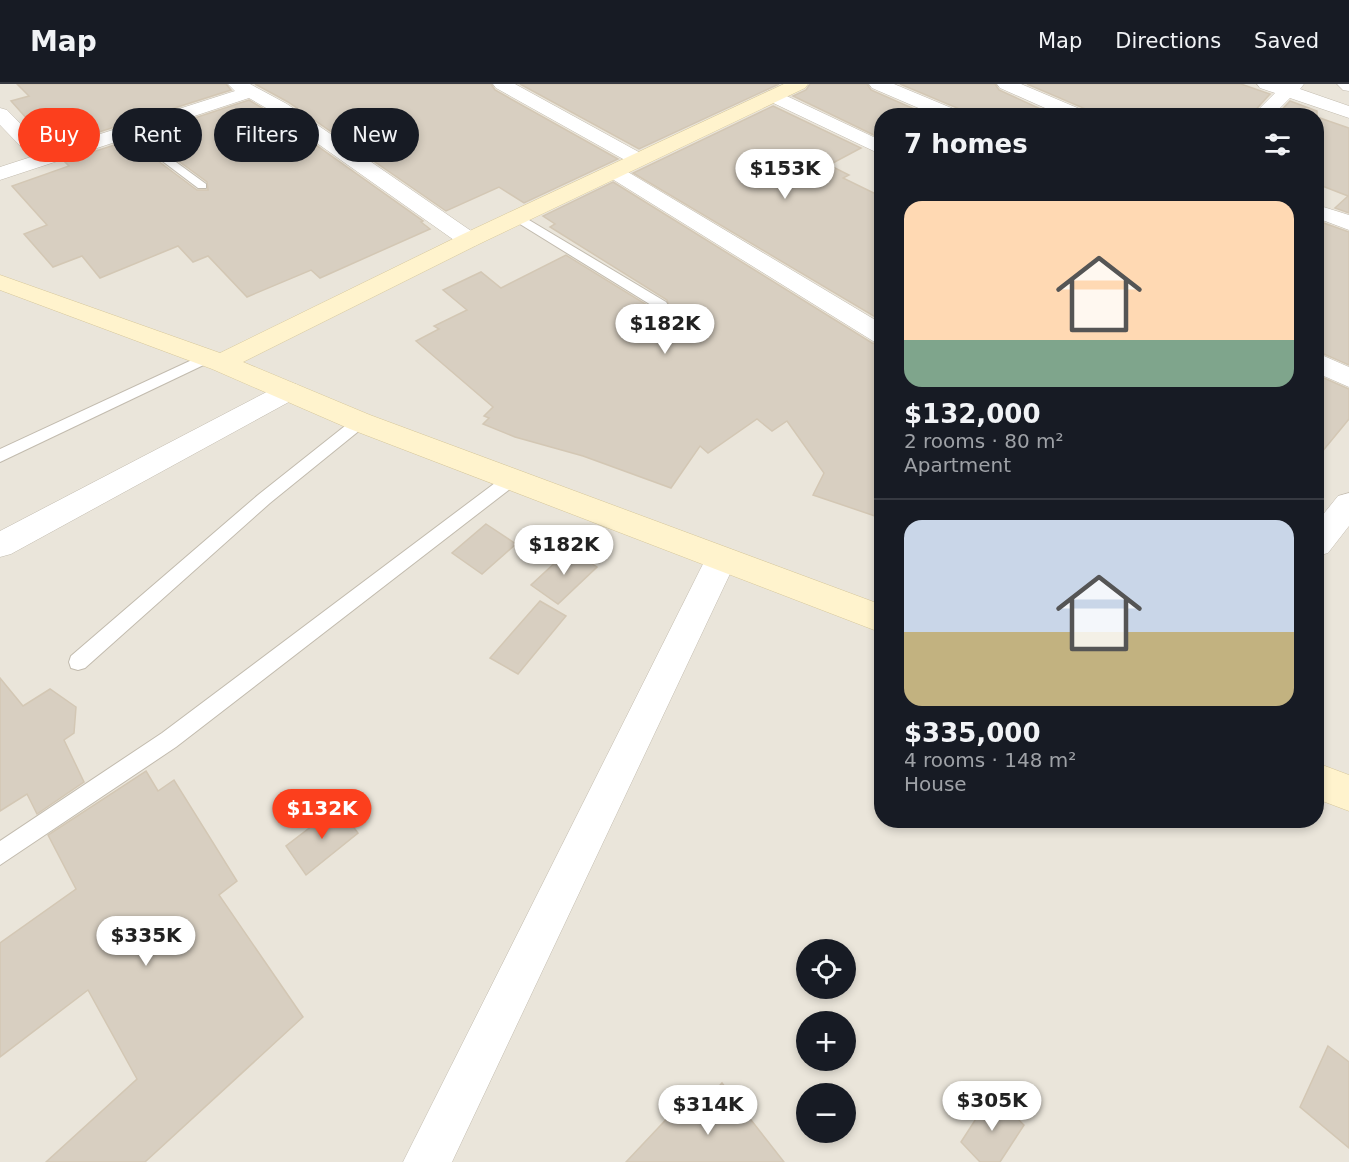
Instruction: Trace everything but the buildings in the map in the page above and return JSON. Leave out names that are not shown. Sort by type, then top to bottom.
[{"type":"street","points":[[502,84],[639,160]]},
{"type":"street","points":[[878,84],[935,108]]},
{"type":"street","points":[[1006,84],[1062,108]]},
{"type":"street","points":[[1266,84],[1291,88],[1349,112]]},
{"type":"street","points":[[189,108],[244,88],[280,108],[469,240]]},
{"type":"street","points":[[214,360],[616,173],[783,88],[874,144]]},
{"type":"street","points":[[1270,108],[1291,88]]},
{"type":"street","points":[[0,114],[18,132]]},
{"type":"street","points":[[0,174],[35,162]]},
{"type":"street","points":[[616,173],[874,330]]},
{"type":"street","points":[[1324,214],[1349,224]]},
{"type":"street","points":[[0,282],[214,360],[360,422],[874,616]]},
{"type":"street","points":[[1324,366],[1349,378]]},
{"type":"street","points":[[0,545],[289,391]]},
{"type":"street","points":[[1324,535],[1349,504]]},
{"type":"street","points":[[427,1162],[721,559]]},
{"type":"street","points":[[1324,784],[1349,793]]},
{"type":"lane","points":[[170,162],[202,186]]},
{"type":"lane","points":[[519,218],[661,305]]},
{"type":"lane","points":[[0,456],[214,360]]},
{"type":"lane","points":[[78,662],[264,500],[360,422]]},
{"type":"lane","points":[[0,854],[170,740],[513,478]]},
{"type":"shaded area","points":[[0,84],[1349,84],[1349,1162],[0,1162]]}]
